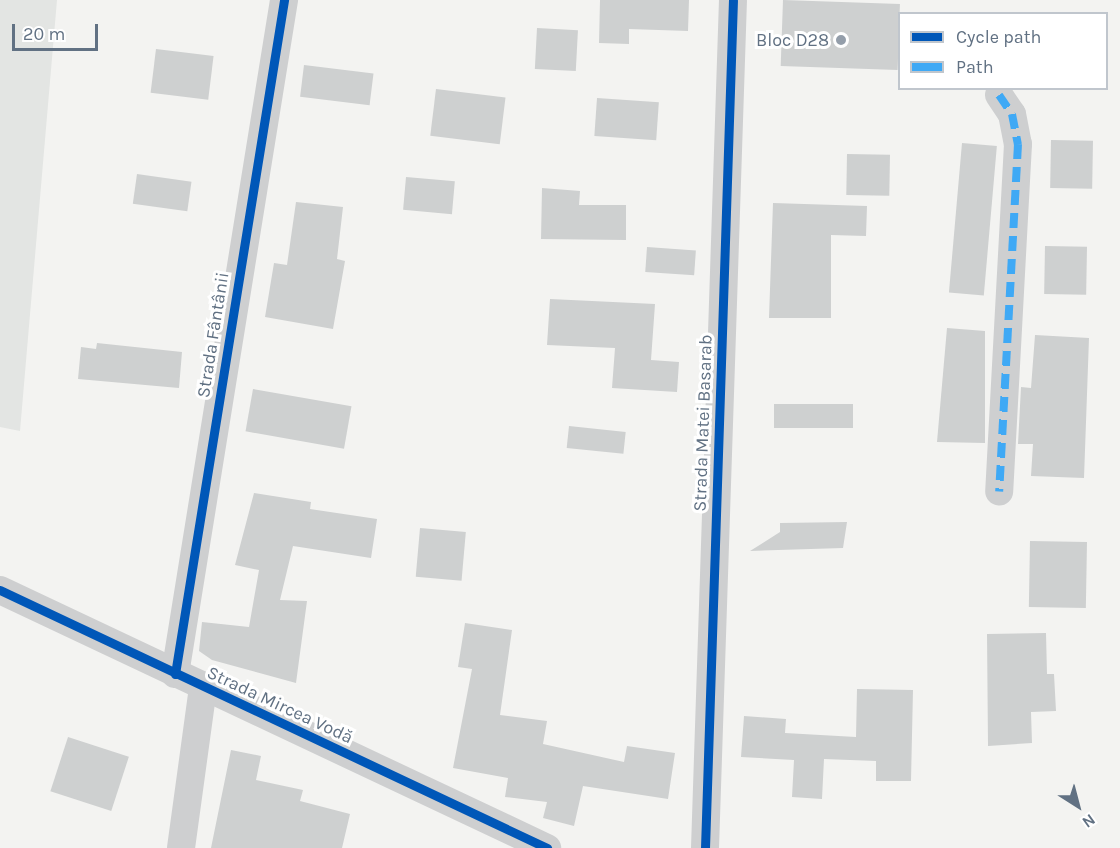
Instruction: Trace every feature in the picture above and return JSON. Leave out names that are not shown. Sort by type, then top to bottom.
[{"type":"street","name":"Strada Fântânii","points":[[175,674],[284,0]]},
{"type":"street","name":"Strada Matei Basarab","points":[[705,848],[733,0]]},
{"type":"street","points":[[999,95],[1012,114],[1018,144],[999,491]]},
{"type":"street","name":"Strada Mircea Vodă","points":[[0,590],[547,848]]},
{"type":"street","points":[[181,848],[203,687]]},
{"type":"shaded area","points":[[0,0],[57,0],[20,431],[0,427]]},
{"type":"building","points":[[600,0],[689,0],[688,31],[629,29],[629,44],[599,43]]},
{"type":"building","name":"Bloc D28","points":[[783,0],[900,4],[898,70],[781,66]]},
{"type":"building","points":[[537,28],[578,30],[576,71],[535,69]]},
{"type":"building","points":[[156,49],[214,56],[208,100],[151,93]]},
{"type":"building","points":[[304,65],[373,74],[370,105],[300,97]]},
{"type":"building","points":[[436,89],[505,98],[500,144],[430,136]]},
{"type":"building","points":[[597,98],[659,102],[656,140],[594,136]]},
{"type":"building","points":[[1051,140],[1093,141],[1092,189],[1050,188]]},
{"type":"building","points":[[962,143],[997,146],[984,295],[949,292]]},
{"type":"building","points":[[847,154],[890,155],[889,196],[846,195]]},
{"type":"building","points":[[137,174],[191,182],[187,211],[133,204]]},
{"type":"building","points":[[406,177],[455,181],[452,214],[403,210]]},
{"type":"building","points":[[542,188],[580,191],[579,205],[626,205],[626,240],[541,239]]},
{"type":"building","points":[[296,202],[343,207],[337,259],[345,261],[333,329],[265,317],[274,263],[287,265]]},
{"type":"building","points":[[773,203],[867,206],[866,236],[831,235],[831,318],[769,318]]},
{"type":"building","points":[[1045,246],[1087,247],[1086,295],[1044,294]]},
{"type":"building","points":[[647,247],[696,250],[694,275],[645,272]]},
{"type":"building","points":[[550,299],[655,304],[651,360],[679,362],[677,392],[612,388],[615,348],[547,345]]},
{"type":"building","points":[[947,328],[985,331],[985,443],[937,442]]},
{"type":"building","points":[[1035,335],[1089,338],[1084,478],[1031,476],[1033,444],[1018,444],[1021,387],[1031,388]]},
{"type":"building","points":[[97,343],[182,352],[179,388],[78,379],[81,347],[96,349]]},
{"type":"building","points":[[253,389],[351,406],[344,449],[246,431]]},
{"type":"building","points":[[774,404],[853,404],[853,428],[774,428]]},
{"type":"building","points":[[569,426],[626,432],[623,454],[567,448]]},
{"type":"building","points":[[254,493],[311,502],[310,509],[377,519],[371,558],[293,546],[280,600],[307,601],[296,683],[212,660],[199,651],[202,622],[249,627],[259,570],[235,565]]},
{"type":"building","points":[[847,522],[843,548],[750,551],[780,532],[780,523]]},
{"type":"building","points":[[420,528],[466,532],[462,581],[416,577]]},
{"type":"building","points":[[1030,541],[1087,542],[1086,608],[1029,607]]},
{"type":"building","points":[[465,623],[512,630],[500,715],[547,721],[543,744],[624,762],[627,746],[675,753],[668,799],[583,786],[574,826],[543,818],[547,802],[505,797],[508,778],[453,768],[472,669],[458,667]]},
{"type":"building","points":[[1046,633],[1047,674],[1054,674],[1056,711],[1031,712],[1032,743],[988,746],[987,634]]},
{"type":"building","points":[[857,689],[913,690],[911,781],[876,781],[876,761],[824,759],[822,799],[792,797],[794,760],[741,757],[744,716],[786,719],[785,733],[856,737]]},
{"type":"building","points":[[68,737],[129,757],[111,811],[50,791]]},
{"type":"building","points":[[231,750],[261,756],[256,780],[303,790],[300,801],[350,814],[342,848],[211,848]]},
{"type":"marked path","points":[[999,95],[1012,114],[1018,144],[999,491]]},
{"type":"cycle path","points":[[175,674],[284,0]]},
{"type":"cycle path","points":[[705,848],[733,0]]},
{"type":"cycle path","points":[[0,590],[547,848]]},
{"type":"place","name":"Bloc D28","points":[[841,40]]}]
